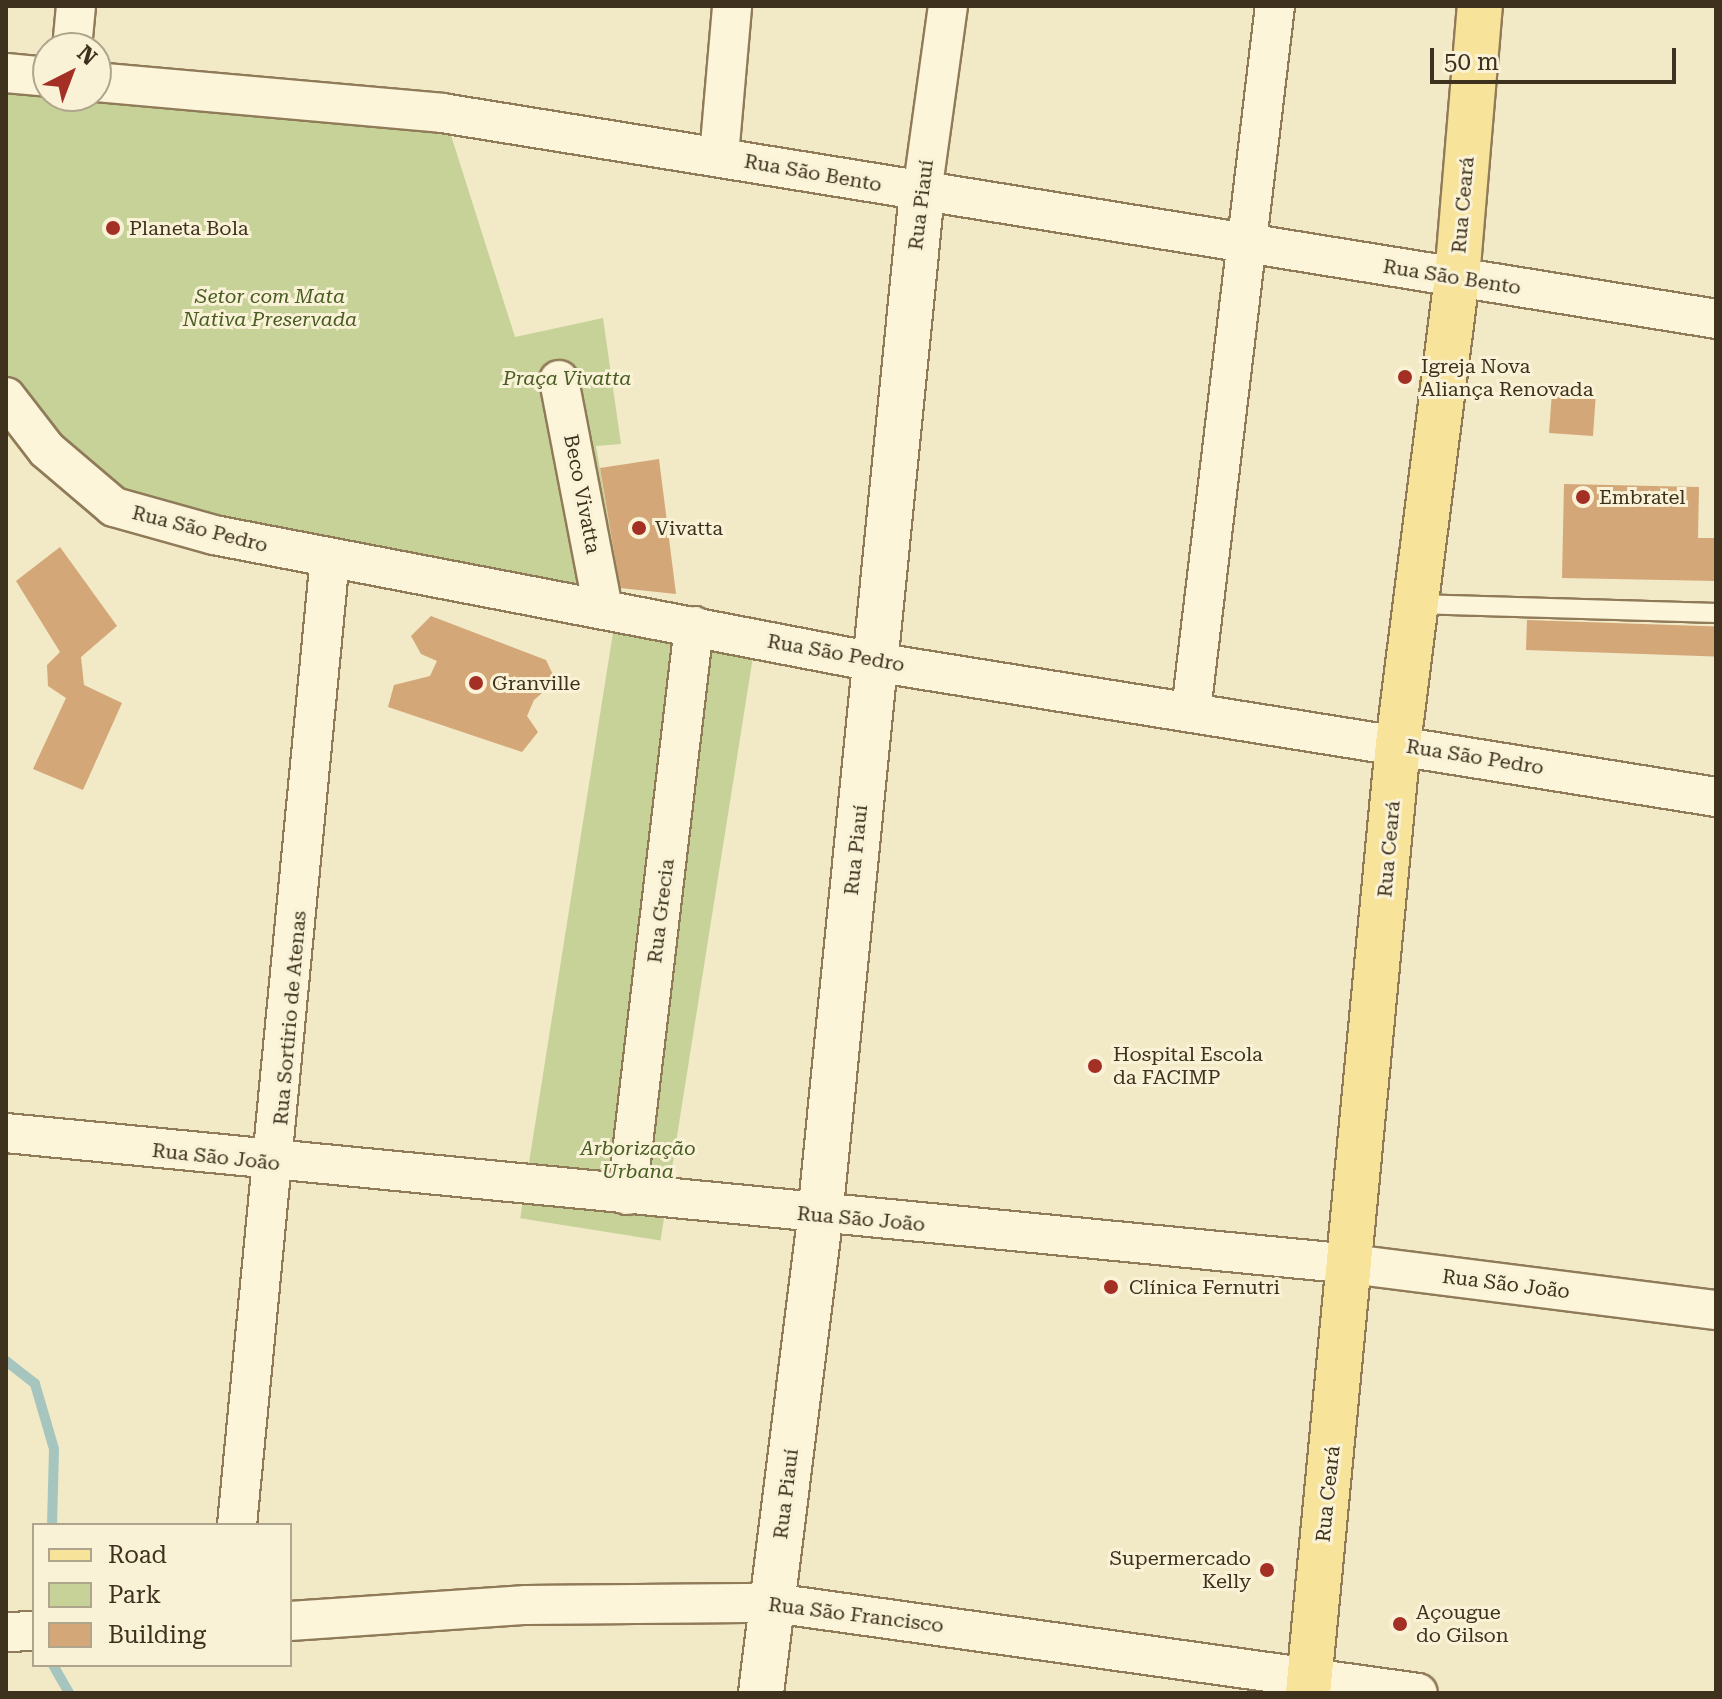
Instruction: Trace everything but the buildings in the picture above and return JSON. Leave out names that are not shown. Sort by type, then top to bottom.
[{"type":"main road","name":"Rua Ceará","points":[[1310,1683],[1398,744],[1457,278],[1480,6]]},
{"type":"street","points":[[74,32],[76,6]]},
{"type":"street","points":[[719,156],[732,6]]},
{"type":"street","name":"Rua Piauí","points":[[761,1693],[820,1216],[922,193],[948,6]]},
{"type":"street","points":[[1191,711],[1244,241],[1275,6]]},
{"type":"street","points":[[6,73],[32,75]]},
{"type":"street","name":"Rua São Bento","points":[[112,83],[442,113],[1716,319]]},
{"type":"street","name":"Beco Vivatta","points":[[559,380],[603,608]]},
{"type":"street","name":"Rua São Pedro","points":[[6,397],[47,450],[114,507],[330,558],[874,662],[1716,797]]},
{"type":"street","name":"Rua Sortirio de Atenas","points":[[237,1523],[277,1164],[330,558]]},
{"type":"street","name":"Rua Grecia","points":[[627,1195],[694,626]]},
{"type":"street","name":"Rua São João","points":[[6,1133],[277,1164],[1351,1264],[1716,1310]]},
{"type":"street","name":"Rua São Francisco","points":[[292,1621],[526,1605],[773,1603],[1310,1683],[1418,1693]]},
{"type":"lane","points":[[1416,604],[1716,613]]},
{"type":"green space","name":"Setor com Mata Nativa Preservada","points":[[6,60],[32,61],[32,112],[112,112],[112,98],[442,107],[515,337],[603,318],[621,444],[596,446],[620,588],[584,584],[585,596],[121,501],[6,383]]},
{"type":"green space","name":"Arborização Urbana","points":[[618,601],[758,623],[660,1241],[520,1218]]},
{"type":"waterway","points":[[6,1361],[35,1384],[54,1449],[52,1523]]},
{"type":"waterway","points":[[54,1667],[69,1693]]},
{"type":"place","name":"Planeta Bola","points":[[113,228]]},
{"type":"place","name":"Igreja Nova Aliança Renovada","points":[[1405,377]]},
{"type":"place","name":"Embratel","points":[[1583,497]]},
{"type":"place","name":"Vivatta","points":[[639,528]]},
{"type":"place","name":"Granville","points":[[476,683]]},
{"type":"place","name":"Hospital Escola da FACIMP","points":[[1095,1066]]},
{"type":"place","name":"Clínica Fernutri","points":[[1111,1287]]},
{"type":"place","name":"Supermercado Kelly","points":[[1267,1570]]},
{"type":"place","name":"Açougue do Gilson","points":[[1400,1624]]},
{"type":"park label","name":"Praça Vivatta","points":[[567,378]]}]
